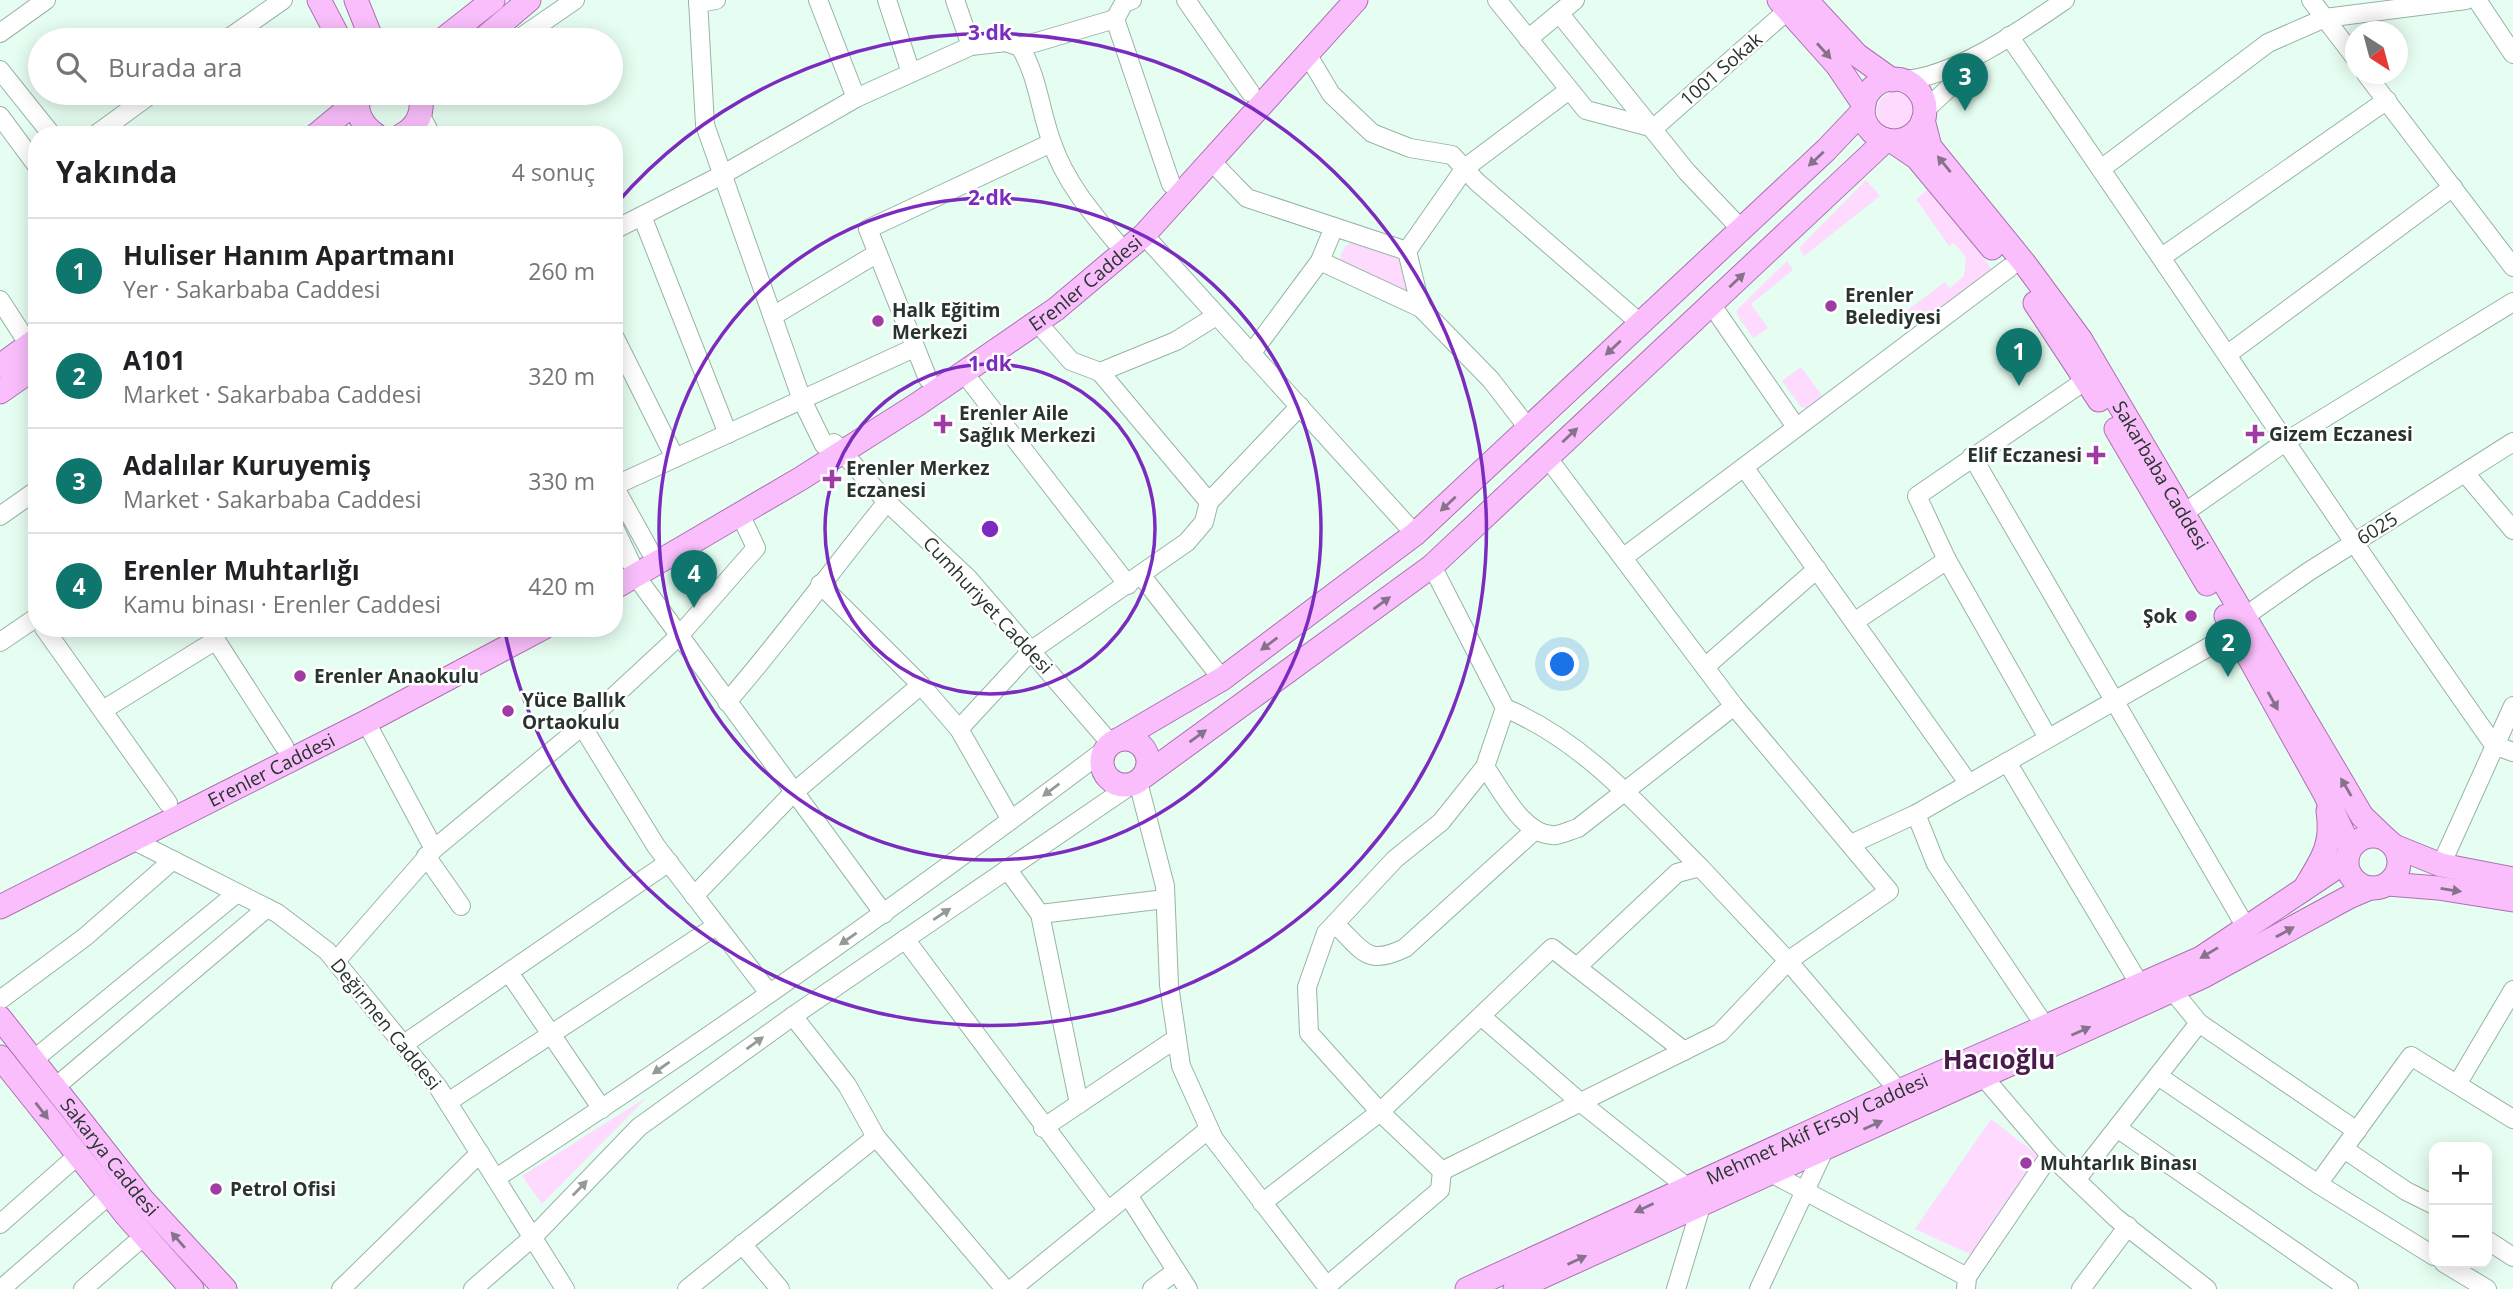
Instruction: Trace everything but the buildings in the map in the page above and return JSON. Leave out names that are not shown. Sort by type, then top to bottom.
[{"type":"main road","points":[[319,0],[334,28]]},
{"type":"main road","points":[[356,0],[367,28]]},
{"type":"main road","points":[[457,28],[493,0]]},
{"type":"main road","points":[[496,28],[529,0]]},
{"type":"main road","name":"Erenler Caddesi","points":[[627,570],[740,514],[832,446],[1046,297],[1116,242],[1171,184],[1333,0]]},
{"type":"main road","name":"Erenler Caddesi","points":[[627,570],[650,551],[964,373],[1037,322],[1144,235],[1306,52],[1356,0]]},
{"type":"main road","points":[[1801,3],[1857,55],[1919,92],[1924,115],[1911,136],[1889,141],[1432,566],[1137,781],[1123,785],[1109,779],[1102,764],[1112,744],[1222,678],[1415,534],[1741,229],[1864,108],[1873,88],[1897,80]]},
{"type":"main road","points":[[1801,3],[1864,108],[1870,129],[1889,141]]},
{"type":"main road","points":[[326,126],[349,105]]},
{"type":"main road","points":[[359,105],[361,121],[366,126]]},
{"type":"main road","points":[[414,126],[423,106]]},
{"type":"main road","name":"Sakarbaba Caddesi","points":[[1924,115],[1930,147],[2081,340],[2184,513],[2325,794],[2348,855]]},
{"type":"main road","name":"Sakarbaba Caddesi","points":[[1889,141],[1917,158],[2009,268],[2086,380],[2362,816],[2391,843],[2441,865],[2513,879]]},
{"type":"main road","points":[[0,366],[28,354]]},
{"type":"main road","points":[[0,392],[28,359]]},
{"type":"main road","name":"Erenler Caddesi","points":[[1,895],[169,803],[493,637]]},
{"type":"main road","name":"Erenler Caddesi","points":[[1,895],[131,839],[366,722],[525,637]]},
{"type":"main road","points":[[1112,744],[1131,740],[1146,752],[1148,765],[1137,781]]},
{"type":"main road","points":[[2301,894],[2323,858],[2332,833],[2325,794]]},
{"type":"main road","points":[[2379,886],[2398,871],[2398,854],[2391,843],[2380,836],[2363,838],[2348,855],[2356,882],[2379,886],[2438,888],[2513,900]]},
{"type":"main road","name":"Mehmet Akif Ersoy Caddesi","points":[[1467,1289],[1695,1195],[1769,1172],[1826,1146],[1975,1068],[2045,1026],[2201,958],[2301,894],[2348,855]]},
{"type":"main road","name":"Mehmet Akif Ersoy Caddesi","points":[[1515,1289],[1899,1091],[1975,1068],[2172,990],[2379,886]]},
{"type":"main road","name":"Sakarya Caddesi","points":[[0,1018],[53,1089],[143,1200],[225,1289]]},
{"type":"main road","name":"Sakarya Caddesi","points":[[0,1057],[185,1287]]},
{"type":"street","points":[[0,33],[46,0]]},
{"type":"street","points":[[243,28],[283,0]]},
{"type":"street","points":[[534,28],[575,0]]},
{"type":"street","points":[[698,2],[716,0]]},
{"type":"street","points":[[818,0],[856,98]]},
{"type":"street","points":[[887,0],[911,73]]},
{"type":"street","points":[[955,0],[971,46]]},
{"type":"street","points":[[1186,0],[1250,92]]},
{"type":"street","points":[[1497,0],[1586,110],[1654,128]]},
{"type":"street","points":[[1528,39],[1576,0]]},
{"type":"street","points":[[1897,80],[1935,76],[2009,36],[2065,0]]},
{"type":"street","points":[[2311,0],[2345,44]]},
{"type":"street","points":[[2101,169],[2268,43],[2325,18],[2466,0]]},
{"type":"street","points":[[2477,0],[2513,54]]},
{"type":"street","name":"Cumhuriyet Caddesi","points":[[698,2],[705,125],[802,400],[832,446],[968,578],[1112,744]]},
{"type":"street","name":"1001 Sokak","points":[[1654,128],[1801,3]]},
{"type":"street","points":[[1020,47],[1124,6],[1171,184]]},
{"type":"street","points":[[1559,13],[1687,172],[1741,229]]},
{"type":"street","points":[[1924,115],[1940,93],[2009,36]]},
{"type":"street","points":[[2009,36],[2228,354],[2352,544],[2494,745],[2513,752]]},
{"type":"street","points":[[623,226],[722,175],[856,98],[971,46],[1006,42],[1020,47],[1031,64],[1052,143],[1066,177],[1085,206],[1116,242]]},
{"type":"street","points":[[1306,52],[1331,93],[1372,133],[1410,148],[1452,155],[1640,323]]},
{"type":"street","points":[[0,70],[45,126]]},
{"type":"street","points":[[2375,84],[2513,267]]},
{"type":"street","points":[[1421,307],[1407,251],[1465,168],[1569,90]]},
{"type":"street","points":[[2162,257],[2387,100]]},
{"type":"street","points":[[107,126],[136,105]]},
{"type":"street","points":[[0,117],[28,154]]},
{"type":"street","points":[[928,379],[867,229],[1052,143]]},
{"type":"street","points":[[1211,161],[1247,198],[1407,251]]},
{"type":"street","points":[[2228,354],[2453,187]]},
{"type":"street","points":[[642,216],[728,434]]},
{"type":"street","points":[[1251,354],[1320,261],[1334,227]]},
{"type":"street","points":[[1144,235],[1415,534]]},
{"type":"street","points":[[773,316],[876,254]]},
{"type":"street","points":[[1320,261],[1421,307],[1491,380],[1528,428]]},
{"type":"street","points":[[1624,556],[2009,268]]},
{"type":"street","points":[[0,300],[28,341]]},
{"type":"street","points":[[2184,513],[2286,442],[2513,302]]},
{"type":"street","points":[[1711,304],[1796,427]]},
{"type":"street","points":[[1100,372],[1164,347],[1216,316]]},
{"type":"street","points":[[1037,322],[1071,361],[1100,372],[1209,502]]},
{"type":"street","points":[[623,482],[914,348]]},
{"type":"street","points":[[623,354],[675,458]]},
{"type":"street","points":[[964,373],[1134,580],[1222,678]]},
{"type":"street","points":[[2048,738],[1947,560],[1917,496],[2086,380]]},
{"type":"street","points":[[959,729],[1032,650],[1187,542],[1205,522],[1209,502],[1300,406]]},
{"type":"street","name":"6025","points":[[1851,845],[1916,814],[2114,701],[2239,624],[2352,544],[2513,443]]},
{"type":"street","points":[[1972,456],[2247,929]]},
{"type":"street","points":[[1442,1171],[1720,1033],[1788,961],[1889,891],[1734,706],[1624,556],[1547,457]]},
{"type":"street","points":[[1744,467],[1969,784]]},
{"type":"street","points":[[2465,473],[2513,530]]},
{"type":"street","points":[[0,516],[28,496]]},
{"type":"street","points":[[623,502],[650,551]]},
{"type":"street","points":[[727,702],[775,648],[820,584],[887,502]]},
{"type":"street","points":[[336,961],[430,852],[582,726],[679,636],[756,548],[740,514]]},
{"type":"street","points":[[1854,622],[1947,560]]},
{"type":"street","points":[[1432,566],[1505,708],[1538,722],[1576,747],[1624,791],[1788,961],[1899,1091]]},
{"type":"street","points":[[1704,667],[1817,569]]},
{"type":"street","points":[[627,570],[679,636],[884,914]]},
{"type":"street","points":[[820,584],[921,685],[959,729],[1012,820]]},
{"type":"street","points":[[0,642],[28,623]]},
{"type":"street","points":[[50,637],[169,803]]},
{"type":"street","points":[[103,710],[208,637]]},
{"type":"street","points":[[214,637],[284,746]]},
{"type":"street","points":[[694,896],[793,793],[921,685]]},
{"type":"street","points":[[1485,767],[1513,807],[1535,830],[1555,835],[1578,828],[1734,706]]},
{"type":"street","points":[[2441,865],[2513,706]]},
{"type":"street","points":[[1442,1171],[1380,1112],[1309,1033],[1307,987],[1326,933],[1395,859],[1441,822],[1485,767],[1505,708]]},
{"type":"street","points":[[366,722],[430,852],[461,906]]},
{"type":"street","points":[[582,726],[668,862],[769,993]]},
{"type":"street","points":[[496,1178],[603,1109],[884,914],[1112,744]]},
{"type":"street","points":[[2007,762],[2140,985]]},
{"type":"street","points":[[473,1289],[533,1237],[639,1127],[793,1016],[1137,781],[1165,899],[1169,985],[1181,1066],[1209,1129],[1328,1288],[1440,1190],[1442,1171]]},
{"type":"street","points":[[1916,814],[1936,864],[2045,1026]]},
{"type":"street","points":[[1335,924],[1368,955],[1384,958],[1405,948],[1535,830]]},
{"type":"street","name":"Değirmen Caddesi","points":[[131,839],[267,908],[327,951],[448,1102],[565,1289]]},
{"type":"street","points":[[0,1000],[85,937],[173,860]]},
{"type":"street","points":[[404,1044],[510,974],[668,862]]},
{"type":"street","points":[[1577,967],[1677,873],[1700,867]]},
{"type":"street","points":[[1007,869],[1040,914],[1079,1104]]},
{"type":"street","points":[[32,1061],[237,893]]},
{"type":"street","points":[[1040,914],[1165,899]]},
{"type":"street","points":[[53,1089],[267,908]]},
{"type":"street","points":[[448,1102],[716,926]]},
{"type":"street","points":[[905,939],[1043,1128],[1108,1211]]},
{"type":"street","points":[[1262,1203],[1380,1112],[1552,948],[1684,1051]]},
{"type":"street","points":[[510,974],[603,1109]]},
{"type":"street","points":[[2172,990],[2199,1023],[2357,1131]]},
{"type":"street","points":[[2458,1083],[2513,990]]},
{"type":"street","points":[[793,1016],[847,1085],[876,1137],[1013,1288],[1209,1129]]},
{"type":"street","points":[[1480,1016],[1580,1102],[1695,1195],[1676,1289]]},
{"type":"street","points":[[2076,1180],[2199,1023]]},
{"type":"street","points":[[1043,1128],[1177,1038]]},
{"type":"street","points":[[2318,1184],[2411,1056],[2513,1119]]},
{"type":"street","points":[[1975,1068],[2050,1155],[2076,1180],[2187,1284],[2207,1289]]},
{"type":"street","points":[[2158,1076],[2318,1184],[2429,1253]]},
{"type":"street","points":[[2117,1128],[2349,1289]]},
{"type":"street","points":[[687,1289],[876,1137]]},
{"type":"street","points":[[1759,1289],[1826,1146]]},
{"type":"street","points":[[2344,1149],[2406,1191],[2429,1202]]},
{"type":"street","points":[[341,1289],[480,1153]]},
{"type":"street","points":[[1769,1172],[1966,1283],[2050,1155]]},
{"type":"street","points":[[0,1224],[77,1156]]},
{"type":"street","points":[[1,1289],[109,1195]]},
{"type":"street","points":[[1128,1195],[1188,1289]]},
{"type":"street","points":[[2090,1286],[2128,1226]]},
{"type":"street","points":[[83,1289],[144,1236]]},
{"type":"street","points":[[2492,1243],[2513,1257]]},
{"type":"street","points":[[743,1244],[780,1289]]},
{"type":"street","points":[[2452,1268],[2487,1289]]},
{"type":"street","points":[[1152,1289],[1176,1271]]},
{"type":"shaded area","points":[[1896,92],[1909,98],[1915,111],[1909,124],[1896,130],[1883,124],[1877,111],[1883,98]]},
{"type":"shaded area","points":[[1866,180],[1880,196],[1804,256],[1799,248]]},
{"type":"shaded area","points":[[1930,188],[1992,269],[1926,320],[1921,313],[1910,320],[1905,312],[1945,282],[1950,288],[1964,276],[1966,257],[1954,243],[1949,246],[1916,199]]},
{"type":"shaded area","points":[[1357,240],[1399,254],[1412,294],[1341,262],[1340,257],[1345,246]]},
{"type":"shaded area","points":[[1787,261],[1793,270],[1751,304],[1768,328],[1753,338],[1737,315],[1737,310]]},
{"type":"shaded area","points":[[1801,367],[1823,397],[1808,408],[1801,407],[1782,381]]},
{"type":"shaded area","points":[[647,1097],[542,1204],[522,1176]]},
{"type":"shaded area","points":[[1991,1119],[2040,1157],[1972,1255],[1915,1229]]},
{"type":"place","name":"Adalılar Kuruyemiş","points":[[1965,111]]},
{"type":"place","name":"Erenler Belediyesi","points":[[1831,306]]},
{"type":"place","name":"Halk Eğitim Merkezi","points":[[878,321]]},
{"type":"place","name":"Huliser Hanım Apartmanı","points":[[2019,386]]},
{"type":"place","name":"Erenler Aile Sağlık Merkezi","points":[[943,424]]},
{"type":"place","name":"Gizem Eczanesi","points":[[2255,434]]},
{"type":"place","name":"Elif Eczanesi","points":[[2096,455]]},
{"type":"place","name":"Erenler Merkez Eczanesi","points":[[832,479]]},
{"type":"place","name":"Erenler Muhtarlığı","points":[[694,608]]},
{"type":"place","name":"Şok","points":[[2191,616]]},
{"type":"place","name":"Erenler Anaokulu","points":[[300,676]]},
{"type":"place","name":"A101","points":[[2228,677]]},
{"type":"place","name":"Yüce Ballık Ortaokulu","points":[[508,711]]},
{"type":"place","name":"Muhtarlık Binası","points":[[2026,1163]]},
{"type":"place","name":"Petrol Ofisi","points":[[216,1189]]},
{"type":"district","name":"Hacıoğlu","points":[[1999,1059]]}]
